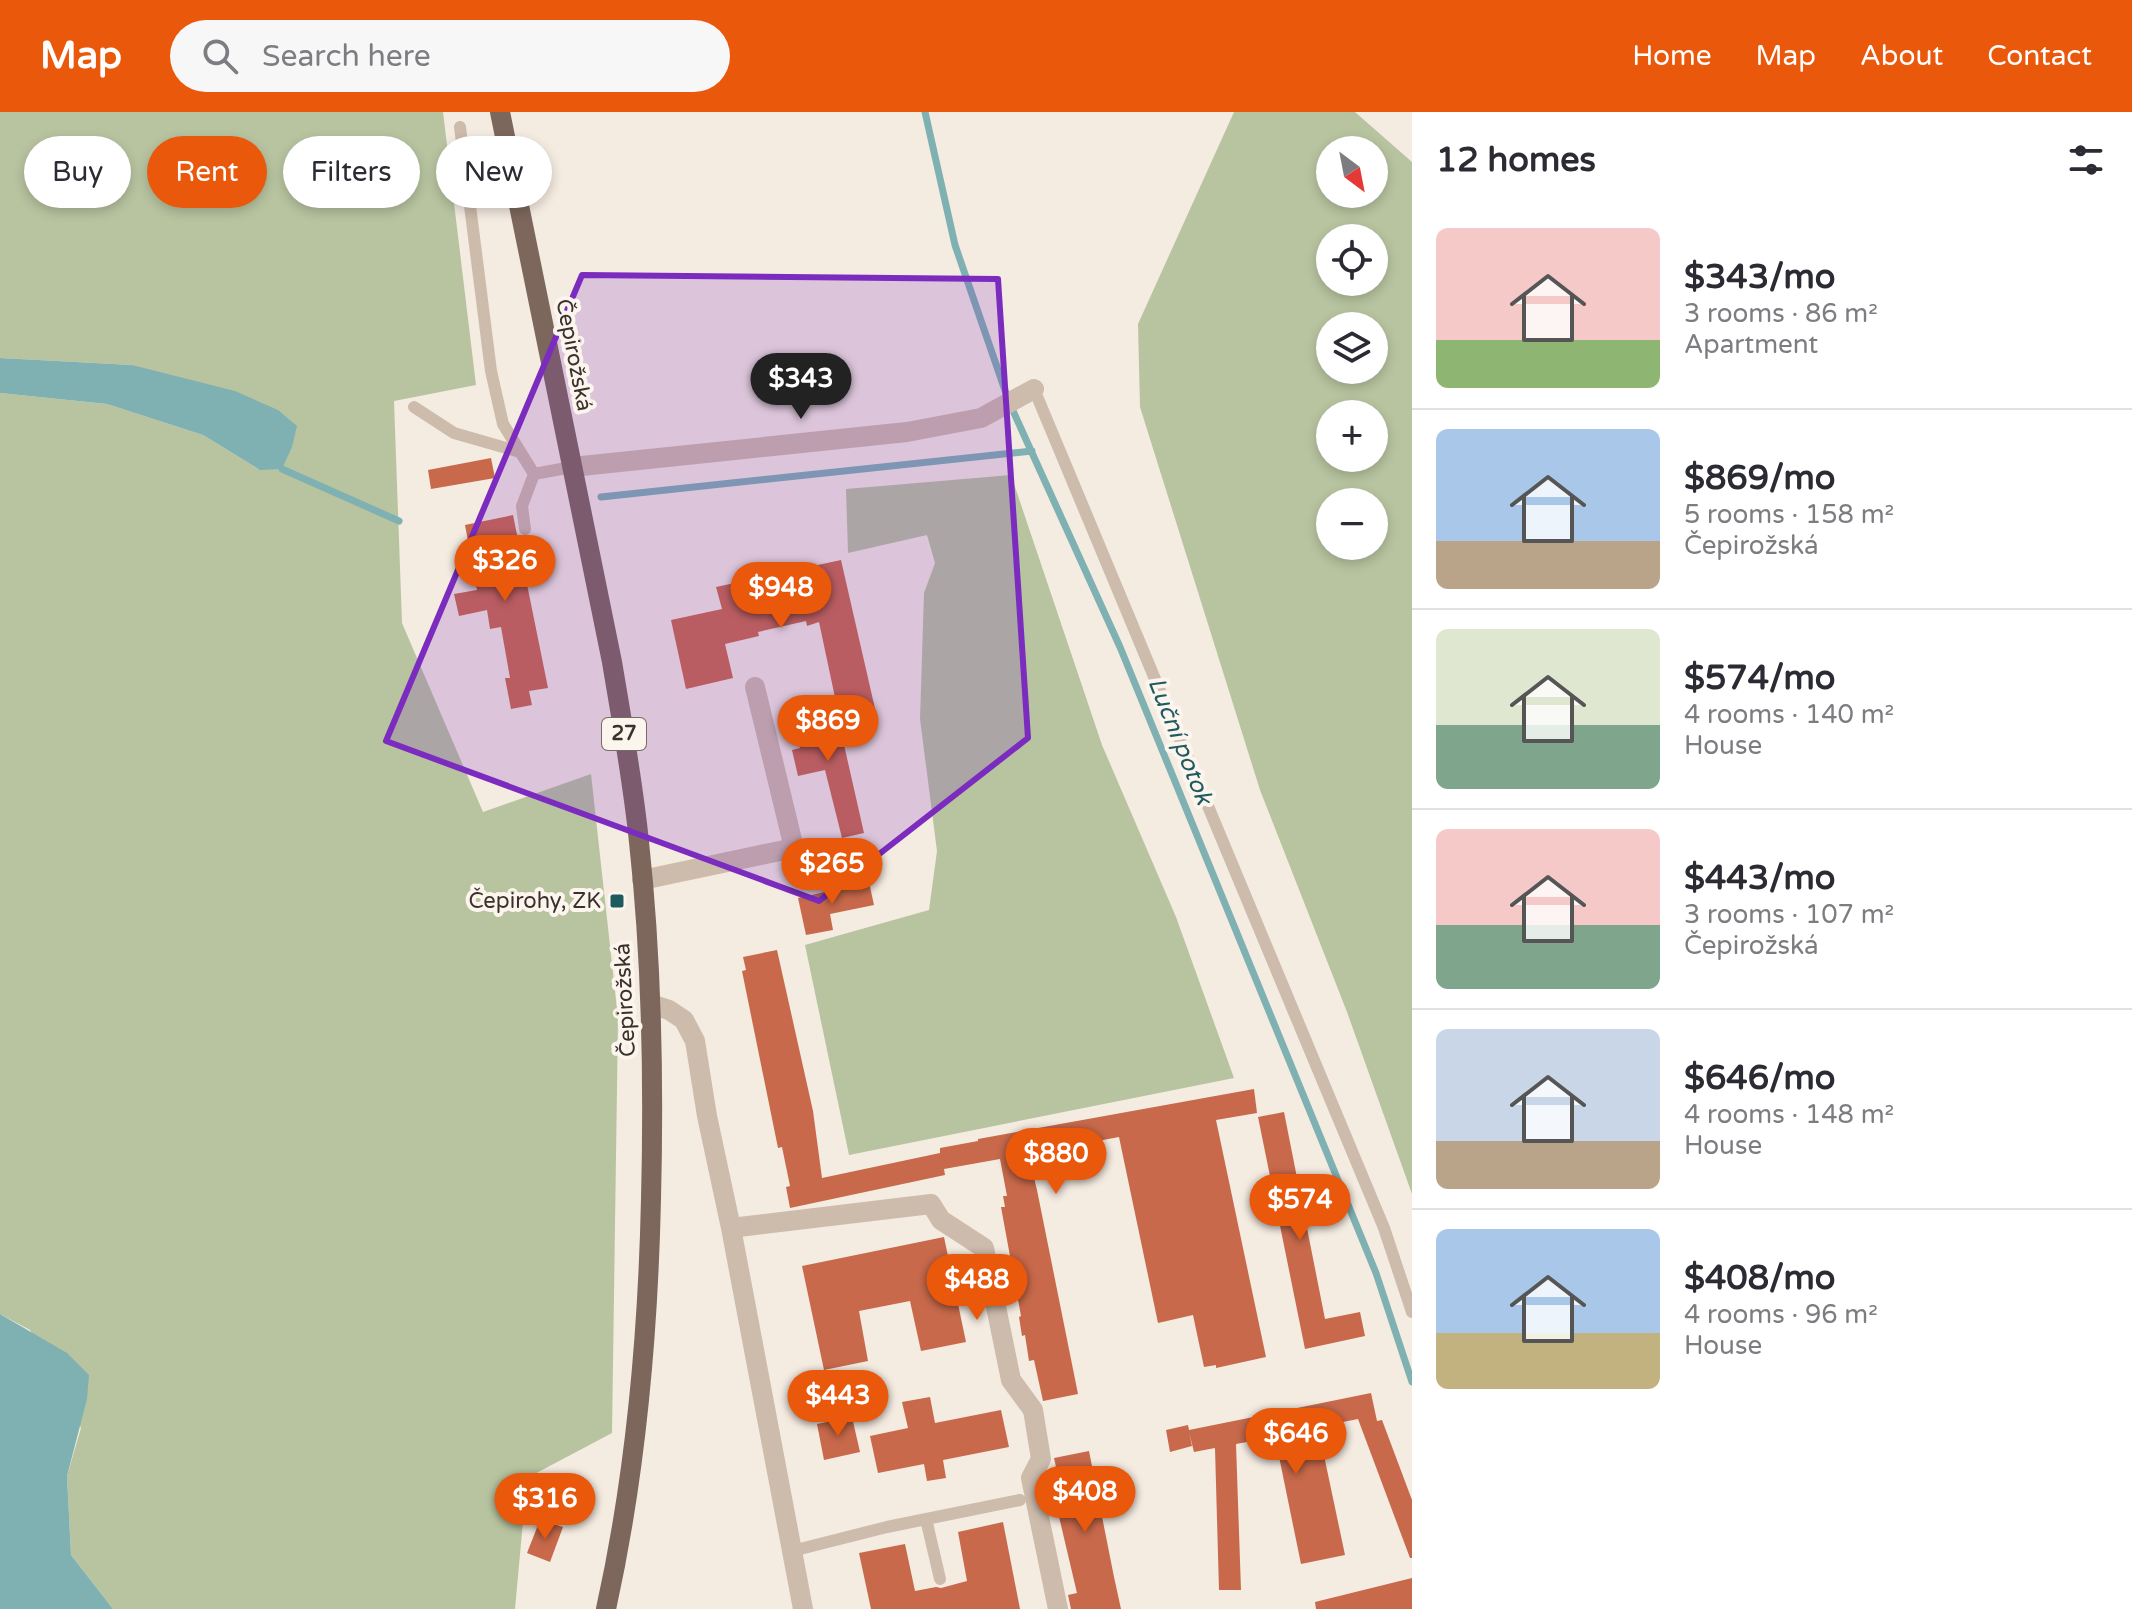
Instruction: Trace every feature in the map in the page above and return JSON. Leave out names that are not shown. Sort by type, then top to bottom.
[{"type":"main road","name":"Čepirožská","points":[[500,112],[623,731],[639,840],[651,1004],[653,1115],[647,1316],[631,1475],[606,1609]]},
{"type":"street","points":[[572,467],[907,432],[981,418],[1034,389]]},
{"type":"street","points":[[642,880],[794,848],[755,687]]},
{"type":"street","points":[[651,1004],[669,1010],[684,1020],[695,1041],[803,1609]]},
{"type":"street","points":[[731,1228],[931,1204],[941,1220],[984,1248],[1011,1380],[1033,1410],[1041,1459],[1031,1478],[1058,1609]]},
{"type":"lane","points":[[460,127],[491,371],[503,424],[534,474]]},
{"type":"lane","points":[[1034,389],[1384,1228],[1412,1312]]},
{"type":"lane","points":[[414,407],[454,433],[520,452]]},
{"type":"lane","points":[[534,474],[572,467]]},
{"type":"lane","points":[[525,529],[522,506],[534,474]]},
{"type":"lane","points":[[792,1551],[1020,1500]]},
{"type":"lane","points":[[926,1519],[940,1579]]},
{"type":"highlighted area","points":[[582,275],[998,279],[1028,738],[819,901],[386,741]]},
{"type":"green space","points":[[0,112],[443,112],[446,136],[436,136],[436,208],[455,208],[476,385],[394,401],[402,623],[483,812],[591,774],[618,1018],[612,1433],[527,1478],[515,1609],[113,1609],[71,1555],[67,1476],[81,1428],[30,1330],[0,1314],[0,393],[107,404],[203,435],[260,470],[132,365],[0,358]]},
{"type":"green space","points":[[1234,112],[1355,112],[1382,136],[1316,136],[1316,208],[1388,208],[1388,141],[1412,162],[1412,1194],[1347,1012],[1260,790],[1140,407],[1138,324]]},
{"type":"green space","points":[[1011,475],[1102,745],[1176,917],[1234,1078],[849,1155],[805,945],[929,910],[937,851],[920,719],[924,593],[935,563],[927,535],[848,553],[846,489]]},
{"type":"water","points":[[0,358],[132,365],[235,391],[278,410],[297,426],[292,447],[282,469],[260,470],[203,435],[107,404],[0,393]]},
{"type":"water","points":[[0,1314],[67,1353],[89,1375],[87,1399],[67,1476],[71,1555],[113,1609],[0,1609]]},
{"type":"building","points":[[491,458],[495,478],[431,489],[428,470]]},
{"type":"building","points":[[513,515],[548,688],[529,691],[532,705],[511,709],[505,678],[510,678],[501,627],[490,629],[487,610],[459,616],[454,594],[477,590],[465,525]]},
{"type":"building","points":[[841,560],[876,713],[840,721],[819,622],[807,626],[806,621],[758,632],[759,636],[725,644],[733,678],[686,689],[671,620],[722,609],[716,587]]},
{"type":"building","points":[[835,705],[864,833],[842,838],[825,770],[798,776],[792,750],[800,748],[793,715]]},
{"type":"building","points":[[869,882],[874,905],[830,914],[833,930],[806,935],[798,898]]},
{"type":"building","points":[[777,950],[813,1111],[822,1178],[940,1153],[940,1148],[978,1139],[1254,1089],[1257,1113],[1216,1120],[1266,1357],[1216,1368],[1216,1365],[1204,1367],[1193,1315],[1158,1323],[1119,1137],[1028,1154],[1078,1394],[1043,1401],[1034,1360],[1029,1361],[1025,1335],[1022,1336],[1001,1207],[1005,1207],[1003,1196],[1007,1196],[1000,1159],[944,1169],[945,1175],[790,1208],[786,1187],[790,1186],[782,1147],[778,1148],[742,971],[746,970],[743,957]]},
{"type":"building","points":[[1284,1112],[1325,1319],[1360,1312],[1365,1336],[1305,1349],[1258,1117]]},
{"type":"building","points":[[944,1237],[966,1342],[921,1351],[910,1301],[859,1311],[868,1361],[824,1370],[802,1266]]},
{"type":"building","points":[[1371,1393],[1377,1421],[1382,1420],[1412,1500],[1412,1558],[1358,1419],[1318,1427],[1345,1555],[1301,1564],[1275,1437],[1236,1444],[1241,1590],[1219,1590],[1215,1448],[1194,1452],[1189,1432],[1192,1446],[1170,1452],[1166,1430],[1188,1425],[1189,1430]]},
{"type":"building","points":[[930,1397],[935,1423],[1001,1410],[1009,1447],[943,1460],[946,1478],[927,1481],[924,1464],[878,1473],[870,1436],[908,1428],[902,1402]]},
{"type":"building","points":[[852,1417],[860,1452],[824,1460],[817,1424]]},
{"type":"building","points":[[1089,1451],[1121,1609],[1071,1609],[1068,1595],[1077,1593],[1052,1487],[1060,1485],[1054,1458]]},
{"type":"building","points":[[540,1520],[563,1527],[550,1562],[527,1553]]},
{"type":"building","points":[[1003,1522],[1020,1609],[871,1609],[859,1553],[905,1544],[915,1591],[941,1588],[967,1581],[958,1532]]},
{"type":"building","points":[[1412,1578],[1412,1609],[1316,1609],[1315,1602]]},
{"type":"waterway","name":"Luční potok","points":[[925,112],[955,245],[1009,402],[1120,647],[1376,1273],[1412,1382]]},
{"type":"waterway","points":[[601,497],[1032,451]]},
{"type":"waterway","points":[[282,469],[399,521]]},
{"type":"place","name":"Čepirohy, ZK","points":[[617,901]]}]
